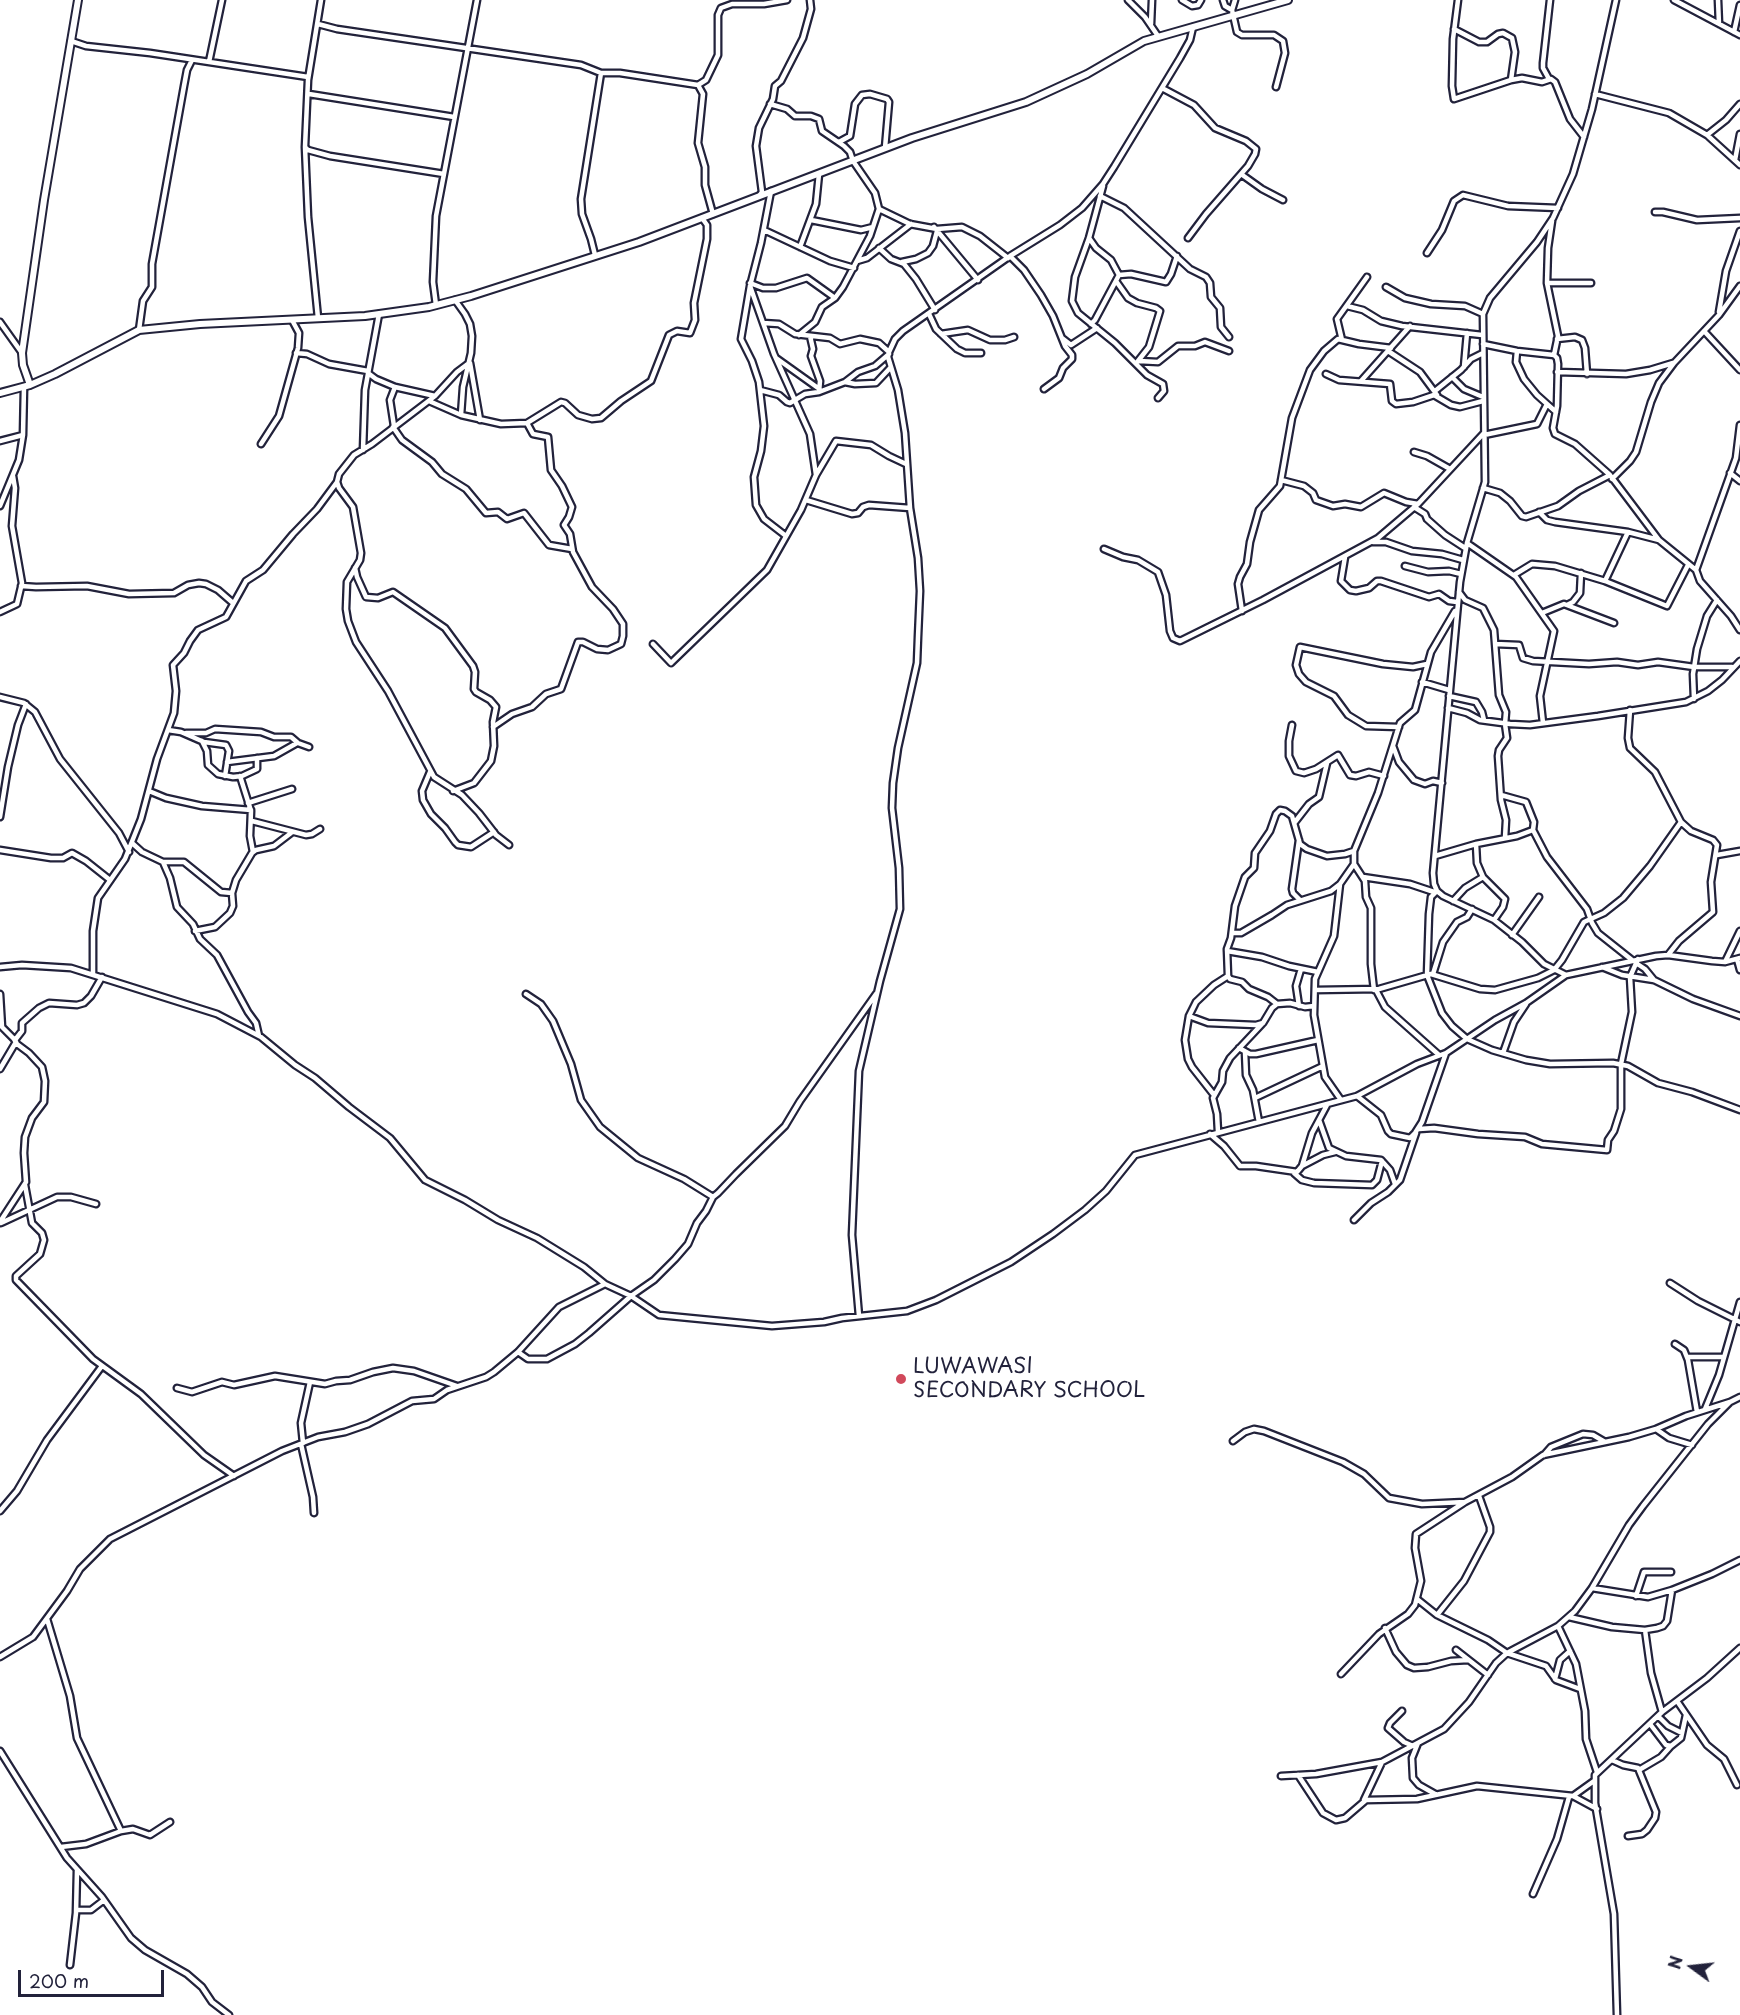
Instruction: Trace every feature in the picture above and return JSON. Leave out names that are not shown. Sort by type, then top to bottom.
[{"type":"street","points":[[0,506],[19,460],[23,435],[27,386],[22,353],[45,190],[78,0]]},
{"type":"street","points":[[209,62],[222,0]]},
{"type":"street","points":[[318,318],[308,217],[305,147],[308,77],[321,0]]},
{"type":"street","points":[[436,305],[433,282],[435,224],[477,0]]},
{"type":"street","points":[[318,24],[337,29],[581,65],[601,73],[620,73],[698,85],[706,80],[718,55],[718,15],[721,8],[732,4],[764,4],[787,0]]},
{"type":"street","points":[[759,195],[762,192],[756,146],[759,128],[773,99],[775,86],[781,81],[806,31],[811,9],[810,0]]},
{"type":"street","points":[[1128,0],[1158,36]]},
{"type":"street","points":[[1151,25],[1152,0]]},
{"type":"street","points":[[1182,0],[1192,6],[1198,5],[1201,0]]},
{"type":"street","points":[[1223,0],[1232,13]]},
{"type":"street","points":[[1235,0],[1232,13],[1237,32],[1242,35],[1274,34],[1283,41],[1285,53],[1276,87]]},
{"type":"street","points":[[0,393],[27,386],[139,330],[200,324],[379,314],[455,300],[639,242],[885,148],[1035,98],[1087,74],[1132,46],[1158,36],[1232,13],[1288,0]]},
{"type":"street","points":[[1458,0],[1454,29],[1452,86],[1454,99],[1511,80],[1522,78],[1542,82],[1549,79]]},
{"type":"street","points":[[1550,0],[1543,68],[1549,79],[1555,82],[1570,119],[1584,137]]},
{"type":"street","points":[[1436,892],[1433,873],[1457,602],[1466,545],[1483,488],[1486,466],[1483,314],[1490,298],[1537,242],[1553,218],[1573,174],[1595,94],[1616,0]]},
{"type":"street","points":[[1674,0],[1740,35]]},
{"type":"street","points":[[1718,0],[1719,24]]},
{"type":"street","points":[[1734,32],[1740,5]]},
{"type":"street","points":[[760,390],[779,395],[788,403],[805,394],[845,382],[858,372],[875,366],[889,353],[895,339],[1009,257],[1071,218],[1103,183],[1180,58],[1190,40],[1193,27]]},
{"type":"street","points":[[1454,29],[1479,42],[1487,42],[1503,33],[1512,38],[1515,52],[1511,80]]},
{"type":"street","points":[[71,41],[86,46],[308,77]]},
{"type":"street","points":[[139,330],[142,304],[152,287],[152,264],[187,70],[192,60]]},
{"type":"street","points":[[595,255],[582,214],[581,199],[601,73]]},
{"type":"street","points":[[698,85],[703,94],[698,143],[705,167],[705,185],[713,214]]},
{"type":"street","points":[[1162,88],[1194,105],[1215,128],[1253,145],[1256,154],[1188,238]]},
{"type":"street","points":[[309,94],[454,117]]},
{"type":"street","points":[[839,142],[849,136],[855,104],[862,95],[870,94],[889,102],[885,148]]},
{"type":"street","points":[[1595,94],[1669,113],[1707,135],[1740,165]]},
{"type":"street","points":[[770,104],[787,109],[793,116],[816,118],[820,122],[822,131],[850,152],[853,161],[875,193],[879,209],[873,227],[843,287],[835,298],[822,307],[815,322],[799,335]]},
{"type":"street","points":[[1707,135],[1730,116],[1740,104]]},
{"type":"street","points":[[1735,160],[1740,134]]},
{"type":"street","points":[[305,147],[308,150],[330,156],[444,174]]},
{"type":"street","points":[[800,247],[811,220],[819,189],[819,174]]},
{"type":"street","points":[[1241,174],[1283,200]]},
{"type":"street","points":[[1103,183],[1089,238],[1075,277],[1071,295],[1074,307],[1147,375],[1163,384],[1164,391],[1158,398]]},
{"type":"street","points":[[771,191],[750,285],[742,341],[753,364],[760,390],[764,426],[761,451],[754,477],[756,505],[764,519],[786,536]]},
{"type":"street","points":[[1427,253],[1442,230],[1454,201],[1463,195],[1508,206],[1558,207]]},
{"type":"street","points":[[1100,196],[1130,213],[1190,269],[1203,274],[1209,280],[1211,297],[1220,308],[1222,330],[1229,337]]},
{"type":"street","points":[[879,209],[911,224],[935,229],[962,227],[980,236],[1024,270],[1041,295],[1066,348],[1072,355],[1072,359],[1063,368],[1059,378],[1044,388]]},
{"type":"street","points":[[1655,212],[1697,220],[1740,218]]},
{"type":"street","points":[[429,401],[461,415],[501,424],[527,423],[561,402],[578,415],[599,419],[651,381],[669,335],[677,331],[689,333],[693,327],[694,303],[708,231],[702,218]]},
{"type":"street","points":[[1553,218],[1549,241],[1547,283],[1557,325],[1554,355],[1557,358],[1556,412],[1553,428],[1555,434],[1575,444],[1611,477],[1659,540],[1696,570],[1700,581],[1740,630]]},
{"type":"street","points":[[811,220],[861,231],[873,227]]},
{"type":"street","points":[[857,261],[867,258],[911,224]]},
{"type":"street","points":[[879,248],[891,259],[902,262],[916,259],[928,253],[933,246],[935,229]]},
{"type":"street","points":[[935,229],[978,280]]},
{"type":"street","points":[[764,230],[830,261],[854,268]]},
{"type":"street","points":[[1719,315],[1726,272],[1740,231]]},
{"type":"street","points":[[1089,238],[1096,248],[1111,260],[1119,275]]},
{"type":"street","points":[[1119,275],[1131,274],[1166,282],[1177,256]]},
{"type":"street","points":[[902,262],[916,279],[935,310]]},
{"type":"street","points":[[1091,324],[1119,275]]},
{"type":"street","points":[[1342,340],[1336,319],[1366,277]]},
{"type":"street","points":[[750,285],[776,288],[807,278],[835,298]]},
{"type":"street","points":[[1116,281],[1128,298],[1160,311],[1149,347],[1138,360]]},
{"type":"street","points":[[1547,283],[1592,283]]},
{"type":"street","points":[[750,285],[776,358],[810,434],[816,475]]},
{"type":"street","points":[[1483,488],[1500,493],[1524,517],[1558,506],[1579,491],[1611,477],[1636,452],[1654,392],[1674,363],[1719,315],[1740,286]]},
{"type":"street","points":[[1386,287],[1405,298],[1431,304],[1465,306],[1483,314]]},
{"type":"street","points":[[455,300],[465,314],[471,329],[469,362],[463,387],[461,415]]},
{"type":"street","points":[[1347,306],[1364,310],[1381,321],[1482,335]]},
{"type":"street","points":[[363,450],[363,413],[379,314]]},
{"type":"street","points":[[929,314],[941,334],[962,352],[981,353]]},
{"type":"street","points":[[261,444],[279,416],[296,353],[299,333],[291,320]]},
{"type":"street","points":[[0,322],[22,353]]},
{"type":"street","points":[[763,323],[783,325],[791,333],[830,338],[843,345],[860,339],[879,343],[889,353],[901,405],[910,508],[919,575],[917,663],[897,752],[893,783],[892,808],[899,868],[900,909],[862,1054],[858,1092],[852,1235],[859,1316]]},
{"type":"street","points":[[1361,381],[1410,326]]},
{"type":"street","points":[[1062,338],[1072,345],[1097,328]]},
{"type":"street","points":[[941,334],[968,330],[990,340],[1014,337]]},
{"type":"street","points":[[1704,331],[1740,370]]},
{"type":"street","points":[[1464,367],[1467,333]]},
{"type":"street","points":[[810,336],[813,349],[811,356],[820,381],[818,390]]},
{"type":"street","points":[[1557,339],[1575,337],[1582,340],[1587,374]]},
{"type":"street","points":[[1242,611],[1238,584],[1246,567],[1247,551],[1259,510],[1265,501],[1280,489],[1287,459],[1288,435],[1292,418],[1310,370],[1329,344],[1335,340],[1342,340],[1390,350],[1420,372],[1436,393],[1450,405],[1460,407],[1483,399]]},
{"type":"street","points":[[1127,356],[1138,360],[1158,362],[1178,346],[1195,346],[1204,342],[1229,351]]},
{"type":"street","points":[[1483,344],[1554,355]]},
{"type":"street","points":[[1517,351],[1516,362],[1524,379],[1533,391],[1556,412]]},
{"type":"street","points":[[296,353],[307,354],[329,364],[368,371],[376,379],[395,387],[435,396]]},
{"type":"street","points":[[1326,374],[1339,380],[1390,384],[1392,401],[1396,404],[1436,393],[1471,359],[1483,353]]},
{"type":"street","points":[[776,358],[818,390]]},
{"type":"street","points":[[469,362],[480,420]]},
{"type":"street","points":[[93,974],[93,931],[97,905],[100,894],[129,852],[174,713],[176,691],[173,665],[184,653],[198,630],[226,617],[246,581],[263,570],[317,509],[337,482],[339,474],[348,461],[429,401],[469,362]]},
{"type":"street","points":[[1557,372],[1626,374],[1674,363]]},
{"type":"street","points":[[845,382],[876,383],[891,367]]},
{"type":"street","points":[[1452,377],[1464,390],[1483,399]]},
{"type":"street","points":[[395,387],[390,403],[393,426],[402,440],[432,462],[442,474],[466,489],[486,513],[498,512],[507,519],[524,513],[549,545],[572,549]]},
{"type":"street","points":[[1104,549],[1138,560],[1158,572],[1166,595],[1170,631],[1173,638],[1178,641],[1189,638],[1373,542],[1416,505],[1484,434],[1537,424],[1547,404]]},
{"type":"street","points":[[493,727],[512,714],[529,709],[546,694],[561,689],[578,642],[584,642],[597,649],[608,650],[623,642],[623,624],[613,609],[592,587],[572,549],[570,534],[564,525],[572,513],[571,502],[551,470],[548,437],[533,434],[527,423]]},
{"type":"street","points":[[1696,570],[1738,451],[1740,424]]},
{"type":"street","points":[[0,441],[23,435]]},
{"type":"street","points":[[653,644],[671,663],[767,570],[806,500],[827,454],[836,441],[875,446],[906,464]]},
{"type":"street","points":[[1414,452],[1427,456],[1450,469]]},
{"type":"street","points":[[1730,473],[1740,481]]},
{"type":"street","points":[[0,612],[16,605],[21,586],[22,575],[12,526],[15,488],[13,476]]},
{"type":"street","points":[[1281,480],[1304,486],[1313,493],[1316,500],[1333,506],[1345,504],[1355,507],[1364,506],[1384,493],[1416,505],[1427,519],[1445,535],[1466,545],[1514,575],[1554,633],[1540,696],[1543,723]]},
{"type":"street","points":[[337,482],[353,507],[361,553],[345,591],[346,609],[356,642],[391,697],[430,772],[471,805],[494,832],[509,845]]},
{"type":"street","points":[[806,500],[855,514],[868,505],[910,508]]},
{"type":"street","points":[[1539,512],[1547,520],[1555,522],[1628,532],[1659,540]]},
{"type":"street","points":[[1605,581],[1628,532]]},
{"type":"street","points":[[1373,542],[1386,542],[1412,551],[1448,555],[1463,560]]},
{"type":"street","points":[[1344,557],[1341,581],[1350,591],[1369,588],[1377,581],[1382,581],[1429,597],[1439,594],[1449,601],[1457,602]]},
{"type":"street","points":[[1514,575],[1528,564],[1555,566],[1605,581],[1667,606],[1688,565]]},
{"type":"street","points":[[1404,566],[1428,572],[1449,571],[1461,574]]},
{"type":"street","points":[[356,568],[357,577],[366,597],[378,598],[393,592],[445,628],[473,666],[474,689],[496,707],[493,755],[489,766],[474,783],[453,791]]},
{"type":"street","points":[[1567,605],[1573,602],[1580,593],[1581,573]]},
{"type":"street","points":[[21,586],[87,586],[129,594],[174,593],[188,585],[199,583],[218,590],[233,603]]},
{"type":"street","points":[[1459,592],[1465,600],[1483,608],[1494,630],[1499,695],[1506,712],[1507,738],[1498,756],[1501,795],[1506,820],[1505,838]]},
{"type":"street","points":[[1694,699],[1694,668],[1707,616],[1717,600]]},
{"type":"street","points":[[1542,613],[1560,604],[1614,623]]},
{"type":"street","points":[[1439,1056],[1385,1007],[1375,990],[1371,964],[1371,908],[1366,897],[1363,877],[1354,864],[1354,851],[1399,727],[1403,720],[1415,710],[1427,664],[1437,640],[1457,609]]},
{"type":"street","points":[[1495,644],[1520,645],[1523,658],[1548,662],[1583,664],[1617,662],[1638,665],[1658,662],[1694,668],[1733,667]]},
{"type":"street","points":[[1399,727],[1366,726],[1348,715],[1334,696],[1306,682],[1299,674],[1296,665],[1300,647],[1383,664],[1413,667],[1427,664]]},
{"type":"street","points":[[1448,708],[1467,713],[1477,719],[1505,724],[1530,725],[1686,702],[1722,680],[1740,661]]},
{"type":"street","points":[[1422,682],[1449,690]]},
{"type":"street","points":[[1694,687],[1702,694]]},
{"type":"street","points":[[1449,696],[1476,702],[1484,720]]},
{"type":"street","points":[[0,697],[26,704],[35,712],[60,759],[119,833],[129,852]]},
{"type":"street","points":[[0,817],[2,790],[18,725],[26,704]]},
{"type":"street","points":[[1630,710],[1628,738],[1630,748],[1655,772],[1681,822],[1695,834],[1713,840],[1718,845],[1711,882],[1713,912],[1679,941],[1668,955]]},
{"type":"street","points":[[1292,725],[1289,751],[1294,769],[1304,773],[1327,763],[1338,755],[1350,775],[1356,776],[1369,772],[1383,776]]},
{"type":"street","points":[[168,730],[206,733],[215,729],[264,733],[274,737],[289,737],[309,747]]},
{"type":"street","points":[[186,733],[202,741],[228,747],[225,776]]},
{"type":"street","points":[[202,741],[210,768],[218,774],[240,777],[257,769],[257,758]]},
{"type":"street","points":[[227,762],[276,756],[297,743]]},
{"type":"street","points":[[1393,746],[1399,762],[1414,780],[1425,784],[1433,781],[1442,783]]},
{"type":"street","points":[[1295,822],[1308,804],[1319,797],[1327,763]]},
{"type":"street","points":[[430,772],[422,791],[423,800],[431,814],[445,828],[454,842],[471,847],[494,832]]},
{"type":"street","points":[[240,777],[252,821],[250,836],[253,852]]},
{"type":"street","points":[[248,803],[292,789]]},
{"type":"street","points":[[149,791],[199,805],[250,810]]},
{"type":"street","points":[[1501,795],[1526,802],[1534,822],[1533,830],[1547,857],[1587,909],[1589,919],[1603,938],[1645,969],[1654,980]]},
{"type":"street","points":[[1277,1004],[1228,976],[1227,951],[1235,906],[1245,877],[1253,870],[1255,853],[1280,810],[1286,811],[1295,822],[1300,844],[1307,849],[1327,856],[1354,851]]},
{"type":"street","points":[[252,821],[309,835],[320,829]]},
{"type":"street","points":[[1315,990],[1375,990],[1430,975],[1480,989],[1496,990],[1526,982],[1554,970],[1568,952],[1579,928],[1589,919],[1604,913],[1623,898],[1650,866],[1681,822]]},
{"type":"street","points":[[1435,856],[1533,830]]},
{"type":"street","points":[[195,931],[215,927],[232,909],[232,893],[241,868],[253,852],[274,846],[291,832]]},
{"type":"street","points":[[1299,840],[1292,889],[1300,900]]},
{"type":"street","points":[[132,843],[142,852],[163,862],[183,862],[218,890],[226,894],[232,893]]},
{"type":"street","points":[[1476,844],[1477,863],[1483,877],[1505,899],[1503,907],[1494,920]]},
{"type":"street","points":[[0,850],[51,858],[63,858],[72,853],[110,880]]},
{"type":"street","points":[[1717,855],[1740,851]]},
{"type":"street","points":[[163,862],[170,878],[172,894],[177,907],[193,924],[200,939],[220,959],[256,1023],[259,1036]]},
{"type":"street","points":[[1232,933],[1241,933],[1284,906],[1331,891],[1340,884],[1354,864]]},
{"type":"street","points":[[1363,877],[1410,884],[1436,892],[1472,909],[1494,920],[1544,964],[1566,975]]},
{"type":"street","points":[[1453,901],[1465,888],[1483,877]]},
{"type":"street","points":[[1340,884],[1334,936],[1318,972],[1314,1006],[1323,1066],[1328,1083],[1341,1100]]},
{"type":"street","points":[[1436,892],[1431,897],[1429,914],[1430,975],[1442,1013],[1452,1026],[1467,1039],[1526,1060],[1550,1064],[1621,1064],[1634,1068],[1658,1083],[1692,1092],[1740,1110]]},
{"type":"street","points":[[1512,934],[1539,897]]},
{"type":"street","points":[[1430,975],[1443,942],[1457,922],[1467,917],[1472,909]]},
{"type":"street","points":[[1725,962],[1740,930]]},
{"type":"street","points":[[1227,951],[1262,957],[1318,972]]},
{"type":"street","points":[[0,967],[57,966],[93,974],[208,1011],[259,1036],[390,1138],[425,1180],[498,1220],[537,1238],[605,1284],[631,1296],[659,1315],[772,1326],[824,1323],[859,1316],[907,1311],[920,1306],[1011,1262],[1085,1210],[1115,1181],[1135,1155],[1357,1096],[1417,1064],[1446,1053],[1566,975],[1668,955],[1725,962],[1738,958],[1740,970]]},
{"type":"street","points":[[1418,1129],[1434,1128],[1525,1137],[1542,1144],[1607,1150],[1608,1140],[1614,1131],[1621,1109],[1621,1064],[1632,1012],[1630,977],[1635,961]]},
{"type":"street","points":[[1602,967],[1630,977],[1654,980],[1693,999],[1740,1016]]},
{"type":"street","points":[[1299,1006],[1296,986],[1301,969]]},
{"type":"street","points":[[1214,1095],[1192,1067],[1188,1059],[1185,1040],[1189,1016],[1196,1002],[1203,993],[1228,976]]},
{"type":"street","points":[[0,1069],[22,1031],[22,1023],[39,1008],[49,1003],[77,1005],[84,1003],[92,996],[102,978]]},
{"type":"street","points":[[518,1352],[528,1359],[536,1360],[547,1359],[561,1352],[589,1333],[631,1296],[654,1280],[688,1244],[697,1223],[713,1197],[790,1121],[800,1101],[877,992]]},
{"type":"street","points":[[0,994],[3,1029],[42,1067],[45,1081],[44,1102],[32,1118],[25,1137],[27,1179],[0,1223]]},
{"type":"street","points":[[526,994],[541,1004],[553,1021],[571,1064],[581,1100],[600,1127],[639,1158],[684,1179],[713,1197]]},
{"type":"street","points":[[1503,1053],[1514,1022],[1526,1003]]},
{"type":"street","points":[[1218,1132],[1217,1111],[1213,1101],[1222,1082],[1225,1066],[1239,1048],[1259,1029],[1277,1004],[1314,1006]]},
{"type":"street","points":[[1189,1016],[1208,1023],[1262,1024]]},
{"type":"street","points":[[1239,1048],[1256,1054],[1318,1040]]},
{"type":"street","points":[[1245,1052],[1246,1075],[1255,1098],[1259,1122]]},
{"type":"street","points":[[1354,1220],[1401,1178],[1446,1053]]},
{"type":"street","points":[[1255,1098],[1323,1066]]},
{"type":"street","points":[[1357,1096],[1381,1115],[1391,1134],[1406,1139],[1413,1136],[1418,1129]]},
{"type":"street","points":[[1294,1173],[1302,1166],[1312,1133],[1328,1105]]},
{"type":"street","points":[[1319,1120],[1329,1148],[1335,1152],[1382,1161],[1390,1170],[1395,1184]]},
{"type":"street","points":[[1210,1134],[1224,1146],[1240,1166],[1256,1166],[1294,1173],[1302,1180],[1314,1183],[1372,1185],[1377,1180],[1382,1161]]},
{"type":"street","points":[[1302,1166],[1323,1155],[1335,1152]]},
{"type":"street","points":[[25,1185],[32,1223],[44,1236],[44,1244],[37,1258],[15,1279],[102,1366],[141,1394],[204,1455],[234,1476]]},
{"type":"street","points":[[0,1223],[53,1198],[63,1197],[96,1204]]},
{"type":"street","points":[[1670,1283],[1737,1321]]},
{"type":"street","points":[[0,1657],[33,1637],[67,1591],[80,1569],[101,1545],[133,1526],[271,1456],[368,1424],[412,1401],[434,1400],[457,1386],[476,1382],[494,1372],[518,1352],[559,1307],[605,1284]]},
{"type":"street","points":[[1705,1409],[1714,1391],[1737,1321],[1740,1302]]},
{"type":"street","points":[[1676,1344],[1684,1350],[1687,1357],[1697,1412]]},
{"type":"street","points":[[1687,1357],[1724,1357]]},
{"type":"street","points":[[0,1511],[17,1491],[46,1440],[102,1366]]},
{"type":"street","points":[[177,1388],[192,1392],[222,1382],[234,1385],[275,1376],[326,1384],[393,1368],[414,1371],[457,1386]]},
{"type":"street","points":[[310,1382],[301,1423],[302,1444],[314,1513]]},
{"type":"street","points":[[1544,1455],[1629,1437],[1740,1397]]},
{"type":"street","points":[[1281,1776],[1316,1774],[1382,1762],[1437,1734],[1453,1721],[1488,1674],[1507,1653],[1558,1626],[1569,1617],[1592,1588],[1629,1525],[1692,1444],[1730,1402]]},
{"type":"street","points":[[1233,1441],[1245,1432],[1254,1429],[1264,1431],[1343,1462],[1364,1474],[1389,1498],[1422,1504],[1465,1502]]},
{"type":"street","points":[[1656,1429],[1669,1438],[1692,1444]]},
{"type":"street","points":[[1341,1674],[1385,1629],[1408,1614],[1417,1599],[1421,1581],[1415,1548],[1416,1534],[1544,1455],[1551,1447],[1583,1434],[1605,1442]]},
{"type":"street","points":[[1437,1615],[1464,1581],[1490,1532],[1479,1496]]},
{"type":"street","points":[[1592,1588],[1636,1596],[1658,1595],[1712,1574],[1740,1560]]},
{"type":"street","points":[[1636,1596],[1644,1572],[1671,1572]]},
{"type":"street","points":[[1569,1617],[1598,1626],[1645,1630],[1657,1628],[1663,1626],[1667,1621],[1672,1590]]},
{"type":"street","points":[[1417,1599],[1437,1615],[1488,1640],[1507,1653],[1545,1666],[1555,1679],[1580,1689]]},
{"type":"street","points":[[47,1619],[73,1707],[77,1738],[121,1831]]},
{"type":"street","points":[[1558,1626],[1576,1664],[1585,1711],[1586,1739],[1597,1772]]},
{"type":"street","points":[[1385,1629],[1396,1652],[1407,1665],[1414,1668],[1468,1660]]},
{"type":"street","points":[[1645,1630],[1660,1714],[1668,1726],[1683,1732]]},
{"type":"street","points":[[1617,2015],[1614,1914],[1597,1809],[1594,1781],[1597,1772],[1660,1714],[1740,1648]]},
{"type":"street","points":[[1456,1650],[1488,1674]]},
{"type":"street","points":[[1555,1679],[1560,1660],[1570,1651]]},
{"type":"street","points":[[1677,1701],[1707,1745],[1724,1759],[1737,1785]]},
{"type":"street","points":[[1402,1711],[1389,1724],[1389,1728],[1403,1741],[1415,1745]]},
{"type":"street","points":[[1639,1770],[1661,1757],[1678,1741],[1683,1732],[1686,1714]]},
{"type":"street","points":[[1650,1724],[1666,1745],[1671,1746]]},
{"type":"street","points":[[1415,1745],[1412,1758],[1413,1778],[1419,1785],[1435,1794]]},
{"type":"street","points":[[0,1751],[76,1870],[104,1900],[121,1926],[137,1944],[187,1974],[202,1987],[212,2002],[229,2015]]},
{"type":"street","points":[[1612,1760],[1639,1770],[1652,1799],[1656,1816],[1644,1832],[1628,1836]]},
{"type":"street","points":[[1298,1775],[1323,1813],[1341,1820],[1364,1800],[1382,1762]]},
{"type":"street","points":[[1533,1894],[1557,1839],[1571,1796],[1594,1781]]},
{"type":"street","points":[[1364,1800],[1417,1799],[1477,1786],[1571,1796],[1597,1809]]},
{"type":"street","points":[[61,1847],[86,1844],[121,1831],[137,1829],[150,1835],[171,1822]]},
{"type":"street","points":[[70,1965],[76,1910],[76,1870]]},
{"type":"street","points":[[76,1910],[91,1910],[104,1900]]},
{"type":"place","name":"LUWAWASI SECONDARY SCHOOL","points":[[901,1379]]}]
